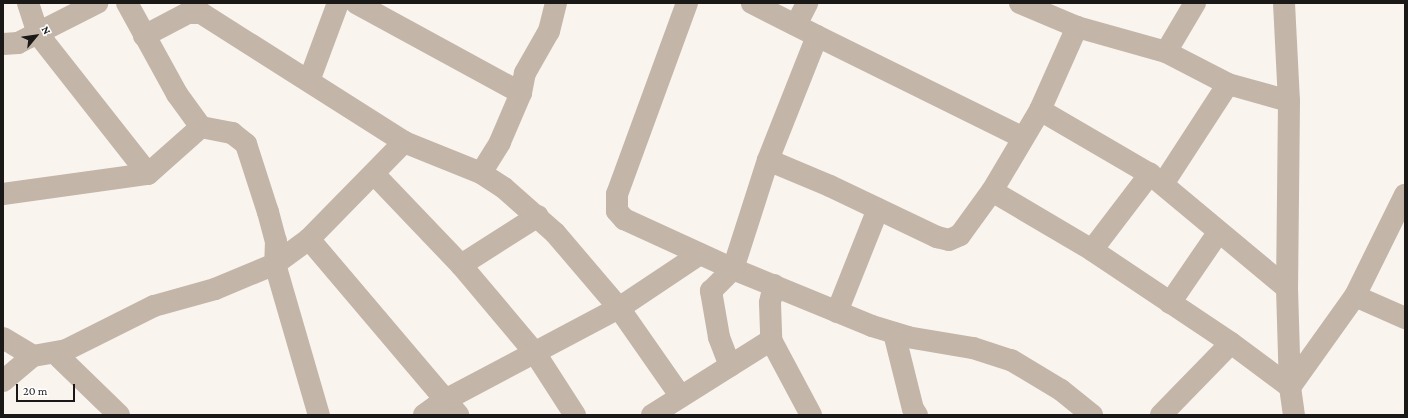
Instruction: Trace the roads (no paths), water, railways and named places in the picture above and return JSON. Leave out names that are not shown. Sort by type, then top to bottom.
[{"type":"street","points":[[28,3],[38,34],[148,174]]},
{"type":"street","points":[[3,44],[18,43],[97,3]]},
{"type":"street","points":[[127,3],[176,94],[201,127],[232,133],[246,144],[276,241],[275,264],[319,415]]},
{"type":"street","points":[[309,81],[338,3]]},
{"type":"street","points":[[356,3],[521,93]]},
{"type":"street","points":[[481,174],[500,142],[521,93],[525,73],[549,30],[556,3]]},
{"type":"street","points":[[687,3],[615,204],[617,211],[624,219],[733,269],[837,312],[894,333],[973,348],[1011,360],[1061,390],[1092,415]]},
{"type":"street","points":[[752,3],[1023,138]]},
{"type":"street","points":[[796,25],[807,3]]},
{"type":"street","points":[[1020,3],[1078,27],[1166,52],[1228,84],[1289,101]]},
{"type":"street","points":[[1166,52],[1195,3]]},
{"type":"street","points":[[1284,3],[1289,101],[1287,288],[1290,387],[1298,413]]},
{"type":"street","points":[[144,36],[188,13],[201,13],[404,142],[481,174],[504,188],[538,216],[619,308],[681,397]]},
{"type":"street","points":[[768,160],[937,237],[949,240],[960,235],[992,191],[1040,110],[1078,27]]},
{"type":"street","points":[[730,366],[719,337],[711,291],[733,269],[768,160],[816,36]]},
{"type":"street","points":[[1092,250],[1156,179],[1228,84]]},
{"type":"street","points":[[1040,110],[1156,179],[1218,233],[1287,288]]},
{"type":"street","points":[[3,194],[148,174],[201,127]]},
{"type":"street","points":[[3,381],[33,356],[55,353],[80,345],[154,306],[215,289],[275,264],[310,240],[375,175],[404,142]]},
{"type":"street","points":[[375,175],[461,265],[535,353],[576,415]]},
{"type":"street","points":[[992,191],[1092,250],[1170,304],[1231,343],[1290,387]]},
{"type":"street","points":[[1290,387],[1355,296],[1405,195]]},
{"type":"street","points":[[837,312],[878,209]]},
{"type":"street","points":[[461,265],[538,216]]},
{"type":"street","points":[[1170,304],[1218,233]]},
{"type":"street","points":[[310,240],[452,407]]},
{"type":"street","points":[[424,415],[452,407],[535,353],[619,308],[700,254]]},
{"type":"street","points":[[774,285],[770,303],[771,340],[811,415]]},
{"type":"street","points":[[1355,296],[1405,318]]},
{"type":"street","points":[[894,333],[913,409],[917,415]]},
{"type":"street","points":[[3,338],[33,356]]},
{"type":"street","points":[[652,415],[771,340]]},
{"type":"street","points":[[1161,415],[1231,343]]},
{"type":"street","points":[[55,353],[118,415]]}]
